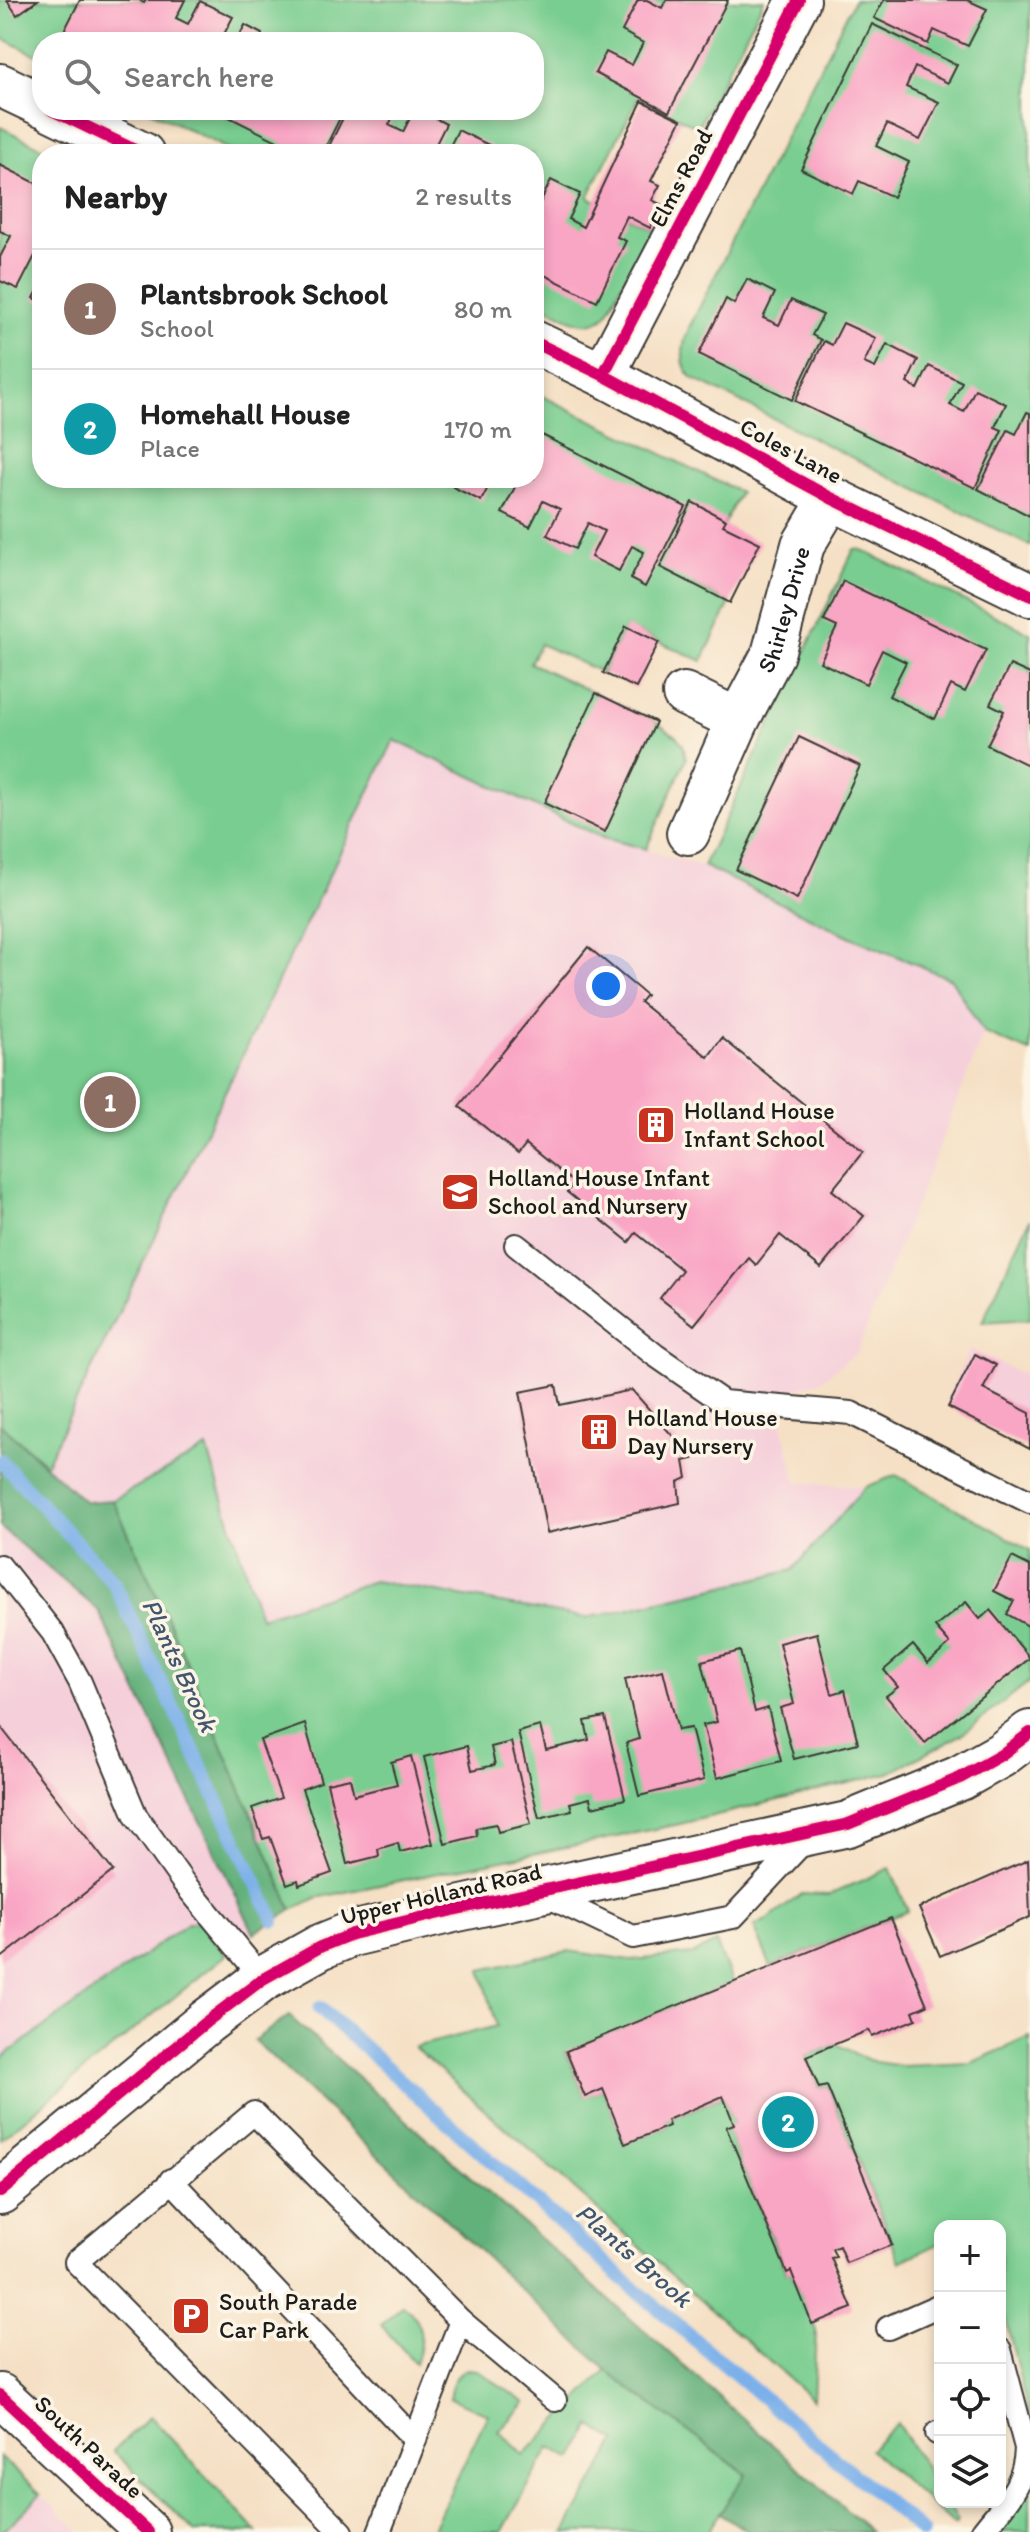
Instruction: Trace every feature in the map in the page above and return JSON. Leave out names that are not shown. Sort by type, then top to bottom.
[{"type":"street","name":"Elms Road","points":[[603,375],[799,0]]},
{"type":"street","points":[[0,85],[32,100]]},
{"type":"street","points":[[73,120],[122,144]]},
{"type":"street","name":"Coles Lane","points":[[544,347],[603,375],[831,498],[1030,595]]},
{"type":"street","name":"Shirley Drive","points":[[688,833],[738,720],[773,654],[803,545],[831,498]]},
{"type":"street","points":[[684,694],[738,720]]},
{"type":"street","name":"Upper Holland Road","points":[[0,2192],[206,2022],[291,1961],[352,1934],[848,1824],[960,1778],[1001,1755],[1030,1733]]},
{"type":"street","name":"South Parade","points":[[0,2395],[148,2532]]},
{"type":"lane","points":[[516,1245],[655,1355],[723,1402],[851,1413],[1030,1502]]},
{"type":"lane","points":[[0,1566],[53,1633],[80,1682],[136,1816],[183,1882],[263,1979]]},
{"type":"lane","points":[[540,1893],[633,1937],[733,1917],[811,1834]]},
{"type":"lane","points":[[342,2532],[76,2262],[254,2113],[461,2321],[555,2400]]},
{"type":"lane","points":[[171,2180],[415,2440]]},
{"type":"lane","points":[[888,2328],[934,2308]]},
{"type":"lane","points":[[379,2532],[461,2321]]},
{"type":"lane","points":[[982,2532],[1021,2480],[1025,2465],[1026,2448],[1007,2404],[1002,2364]]},
{"type":"shaded area","name":"Holland House Infant School and Nursery","points":[[0,546],[395,740],[603,838],[703,866],[851,937],[951,979],[984,1033],[857,1352],[819,1382],[774,1395],[797,1482],[865,1487],[793,1570],[587,1618],[374,1581],[260,1617],[207,1448],[113,1500],[85,1503],[0,1491]]},
{"type":"shaded area","points":[[970,1349],[1030,1378],[1030,1449],[948,1407],[950,1402],[946,1400]]},
{"type":"shaded area","points":[[0,1527],[98,1610],[254,1933],[0,2139]]},
{"type":"shaded area","points":[[41,2494],[81,2532],[3,2532]]},
{"type":"green space","points":[[0,0],[764,0],[698,127],[638,98],[588,197],[650,228],[607,314],[590,323],[571,320],[544,305],[544,144],[218,144],[169,120],[544,120],[544,32],[32,32],[32,53],[0,37]]},
{"type":"green space","points":[[854,0],[1030,0],[1030,546],[694,379],[685,368],[683,349],[689,328]]},
{"type":"green space","points":[[0,127],[35,144],[32,144],[32,488],[544,488],[544,397],[740,492],[694,584],[730,603],[702,661],[626,627],[603,673],[540,644],[530,663],[656,722],[683,745],[686,759],[646,849],[603,838],[394,740],[46,1464],[0,1424]]},
{"type":"green space","points":[[854,549],[862,550],[1030,633],[1030,1052],[984,1033],[951,979],[851,937],[703,866]]},
{"type":"green space","points":[[1030,1219],[1030,1319],[982,1322]]},
{"type":"green space","points":[[0,1424],[85,1502],[113,1500],[184,1656],[292,1910],[254,1933],[98,1610],[0,1527]]},
{"type":"green space","points":[[207,1448],[260,1617],[374,1581],[587,1618],[793,1570],[865,1487],[896,1475],[1030,1550],[1030,1681],[961,1735],[889,1773],[680,1824],[316,1898],[292,1910],[184,1656],[113,1500]]},
{"type":"green space","points":[[890,1868],[908,1911],[771,1967],[754,1926],[769,1919],[802,1894],[829,1895]]},
{"type":"green space","points":[[198,1921],[226,1955],[0,2139],[0,2059],[188,1923]]},
{"type":"green space","points":[[716,1943],[733,1983],[566,2052],[585,2096],[603,2089],[625,2143],[669,2126],[667,2120],[723,2096],[734,2124],[727,2128],[786,2272],[791,2271],[816,2330],[813,2400],[414,2047],[497,2026],[481,1970],[568,1951],[631,1960],[693,1954]]},
{"type":"green space","points":[[289,2016],[871,2532],[748,2532],[720,2513],[746,2474],[613,2376],[254,2040]]},
{"type":"green space","points":[[1030,2037],[1030,2420],[1006,2320],[1006,2220],[934,2220],[934,2246],[900,2262],[827,2086],[819,2088],[806,2056],[837,2044],[869,2061],[902,2066],[971,2063]]},
{"type":"green space","points":[[403,2305],[415,2318],[420,2331],[415,2363],[381,2325]]},
{"type":"green space","points":[[467,2369],[477,2370],[526,2403],[499,2431],[524,2455],[607,2370],[746,2475],[707,2532],[565,2532],[616,2441],[591,2426],[572,2459],[550,2447],[502,2532],[431,2532],[488,2414],[449,2398],[454,2381]]},
{"type":"green space","points":[[150,2416],[257,2532],[195,2532],[113,2451]]},
{"type":"green space","points":[[897,2423],[934,2482],[934,2506],[870,2450]]},
{"type":"green space","points":[[0,2457],[41,2494],[3,2532],[0,2532]]},
{"type":"green space","points":[[1030,2492],[1030,2532],[1001,2532]]},
{"type":"green space","points":[[936,2508],[950,2508],[958,2521],[955,2525]]},
{"type":"building","points":[[7,0],[38,0],[17,15]]},
{"type":"building","points":[[80,0],[139,0],[144,3],[146,0],[185,0],[176,18],[188,24],[200,1],[233,17],[225,32],[64,32]]},
{"type":"building","points":[[638,0],[647,0],[662,8],[666,0],[728,0],[669,112],[595,73],[606,52],[632,65],[643,43],[622,31]]},
{"type":"building","points":[[884,0],[967,0],[987,9],[968,46],[934,30],[928,44],[874,18]]},
{"type":"building","points":[[872,24],[957,65],[948,83],[915,67],[906,87],[939,102],[920,140],[887,124],[876,146],[909,162],[893,197],[859,181],[853,194],[801,169]]},
{"type":"building","points":[[245,25],[258,32],[241,32]]},
{"type":"building","points":[[642,101],[681,120],[651,181],[660,185],[652,200],[662,205],[650,228],[627,216],[617,237],[626,241],[597,301],[544,275],[544,195],[551,180],[580,194],[568,219],[583,227]]},
{"type":"building","points":[[235,120],[339,120],[327,144],[283,144]]},
{"type":"building","points":[[342,120],[391,120],[389,125],[403,132],[409,120],[439,120],[446,124],[436,144],[330,144]]},
{"type":"building","points":[[458,130],[487,144],[451,144]]},
{"type":"building","points":[[0,165],[32,181],[32,262],[18,289],[0,281],[0,257],[11,236],[0,231]]},
{"type":"building","points":[[747,279],[775,293],[763,318],[779,325],[791,300],[823,315],[812,335],[821,340],[792,400],[699,354],[726,299],[734,304]]},
{"type":"building","points":[[843,323],[876,338],[864,363],[875,368],[887,344],[918,360],[907,383],[918,389],[929,366],[962,382],[950,405],[964,412],[975,389],[1006,404],[995,427],[1002,430],[975,488],[795,401],[824,341],[832,345]]},
{"type":"building","points":[[1027,412],[1030,413],[1030,516],[978,489],[1008,430],[1016,434]]},
{"type":"building","points":[[544,436],[686,507],[645,587],[630,579],[644,552],[632,546],[619,571],[591,557],[604,531],[588,523],[575,549],[547,535],[560,509],[543,501],[530,527],[502,513],[514,488],[544,488]]},
{"type":"building","points":[[455,488],[488,488],[481,501]]},
{"type":"building","points":[[692,502],[726,520],[723,525],[760,543],[730,603],[660,567]]},
{"type":"building","points":[[843,581],[986,650],[965,692],[951,685],[935,719],[889,696],[906,662],[882,650],[866,684],[820,662],[837,627],[824,621]]},
{"type":"building","points":[[626,626],[659,642],[636,688],[603,673]]},
{"type":"building","points":[[1010,665],[1030,674],[1030,766],[987,745],[1004,711],[990,704]]},
{"type":"building","points":[[596,693],[656,722],[605,832],[544,803]]},
{"type":"building","points":[[799,737],[860,766],[797,899],[736,870]]},
{"type":"building","name":"Holland House Infant School","points":[[588,947],[646,995],[640,1002],[708,1057],[722,1038],[863,1152],[832,1190],[864,1216],[821,1268],[780,1235],[756,1265],[749,1258],[694,1325],[660,1298],[682,1270],[636,1233],[629,1242],[567,1192],[574,1183],[526,1144],[518,1154],[459,1106]]},
{"type":"building","points":[[975,1354],[996,1365],[983,1389],[1030,1413],[1030,1449],[948,1407]]},
{"type":"building","name":"Holland House Day Nursery","points":[[556,1385],[560,1405],[632,1390],[693,1459],[684,1461],[687,1478],[678,1482],[680,1503],[547,1533],[520,1392]]},
{"type":"building","points":[[1012,1557],[1030,1566],[1030,1627],[1007,1614],[1014,1601],[994,1591]]},
{"type":"building","points":[[966,1602],[980,1619],[990,1610],[1030,1658],[925,1743],[886,1696],[898,1687],[884,1670],[913,1645],[928,1663],[950,1644],[935,1627]]},
{"type":"building","points":[[817,1633],[832,1694],[845,1690],[858,1743],[794,1759],[780,1708],[794,1704],[779,1643]]},
{"type":"building","points":[[740,1651],[755,1712],[768,1708],[781,1761],[717,1778],[703,1725],[717,1722],[702,1661]]},
{"type":"building","points":[[663,1670],[678,1730],[691,1728],[704,1780],[639,1796],[626,1743],[639,1739],[625,1679]]},
{"type":"building","points":[[605,1717],[625,1799],[592,1807],[590,1798],[570,1803],[572,1810],[539,1818],[518,1732],[540,1726],[546,1750],[589,1740],[585,1721]]},
{"type":"building","points":[[305,1724],[321,1782],[302,1789],[332,1873],[299,1885],[298,1880],[287,1884],[270,1837],[263,1839],[252,1808],[281,1798],[260,1740]]},
{"type":"building","points":[[0,1726],[113,1871],[0,1959]]},
{"type":"building","points":[[511,1742],[531,1824],[498,1832],[496,1824],[476,1828],[477,1836],[445,1844],[424,1757],[467,1746],[472,1770],[495,1765],[491,1747]]},
{"type":"building","points":[[411,1756],[433,1844],[400,1852],[398,1843],[378,1849],[379,1856],[347,1864],[327,1783],[350,1778],[354,1795],[397,1784],[391,1762]]},
{"type":"building","points":[[1028,1860],[1030,1917],[940,1956],[919,1908]]},
{"type":"building","points":[[891,1918],[927,2005],[913,2011],[916,2019],[872,2037],[869,2030],[806,2056],[819,2088],[827,2086],[892,2245],[846,2263],[839,2246],[832,2249],[836,2257],[831,2258],[852,2308],[812,2324],[791,2271],[787,2273],[726,2127],[734,2124],[723,2096],[667,2120],[669,2126],[625,2144],[603,2089],[585,2097],[566,2051]]},
{"type":"waterway","name":"Plants Brook","points":[[0,1460],[114,1583],[274,1920]]},
{"type":"waterway","name":"Plants Brook","points":[[320,2008],[622,2278],[922,2532]]},
{"type":"cycle path","points":[[603,375],[799,0]]},
{"type":"cycle path","points":[[73,120],[122,144]]},
{"type":"cycle path","points":[[544,347],[603,375],[831,498],[1030,595]]},
{"type":"cycle path","points":[[0,2192],[206,2022],[263,1979],[320,1947],[352,1934],[453,1910],[848,1824],[960,1778],[1001,1755],[1030,1733]]},
{"type":"cycle path","points":[[0,2395],[148,2532]]},
{"type":"place","name":"Plantsbrook School","points":[[110,1102]]},
{"type":"place","name":"Holland House Infant School","points":[[656,1125]]},
{"type":"place","name":"Holland House Infant School and Nursery","points":[[460,1192]]},
{"type":"place","name":"Holland House Day Nursery","points":[[599,1432]]},
{"type":"place","name":"Homehall House","points":[[788,2122]]},
{"type":"place","name":"South Parade Car Park","points":[[191,2316]]}]
